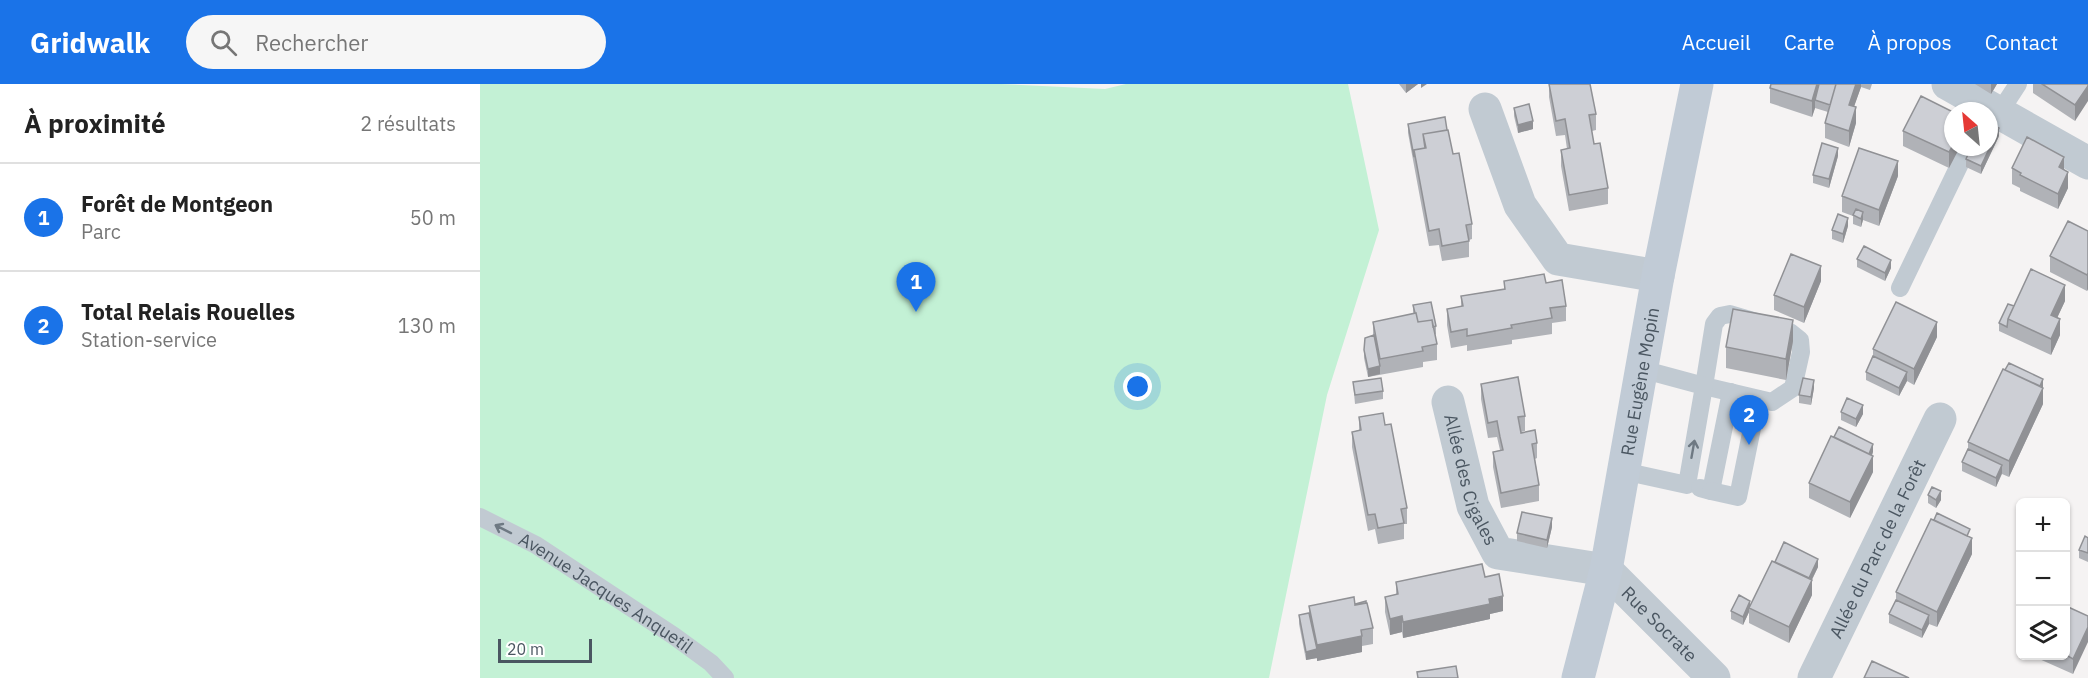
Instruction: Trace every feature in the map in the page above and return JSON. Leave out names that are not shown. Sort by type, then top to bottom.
[{"type":"main road","name":"Rue Eugène Mopin","points":[[1578,678],[1606,570],[1658,276],[1697,84]]},
{"type":"street","points":[[1948,84],[1978,102]]},
{"type":"street","points":[[1485,109],[1520,205],[1558,259],[1658,276]]},
{"type":"street","points":[[1998,114],[2088,163]]},
{"type":"street","name":"Allée des Cigales","points":[[1448,402],[1473,506],[1498,553],[1606,570]]},
{"type":"street","name":"Allée du Parc de la Forêt","points":[[1814,678],[1940,419]]},
{"type":"street","name":"Rue Socrate","points":[[1606,570],[1714,678]]},
{"type":"lane","points":[[1998,103],[2018,84]]},
{"type":"lane","points":[[1900,288],[1964,156]]},
{"type":"lane","points":[[1641,369],[1704,386],[1772,402],[1793,388],[1801,352],[1800,340],[1790,332],[1730,314],[1720,316],[1714,324],[1704,386],[1687,485]]},
{"type":"lane","points":[[1711,491],[1731,392]]},
{"type":"lane","points":[[1623,471],[1738,497],[1758,399]]},
{"type":"lane","name":"Avenue Jacques Anquetil","points":[[480,517],[536,545],[674,636],[711,663],[725,678]]},
{"type":"green space","points":[[480,84],[1001,84],[1105,89],[1126,84],[1348,84],[1379,230],[1327,395],[1269,678],[480,678]]},
{"type":"building","points":[[1549,84],[1590,84],[1596,114],[1589,115],[1594,144],[1600,143],[1608,188],[1569,195],[1561,150],[1570,148],[1565,119],[1556,121]]},
{"type":"building","points":[[1771,84],[1817,84],[1812,101],[1770,88]]},
{"type":"building","points":[[1819,84],[1836,84],[1830,105],[1815,100]]},
{"type":"building","points":[[1836,84],[1856,84],[1849,105],[1856,107],[1849,131],[1825,123]]},
{"type":"building","points":[[2042,84],[2088,84],[2088,86],[2075,105]]},
{"type":"building","points":[[1921,96],[1944,108],[1944,150],[1903,131]]},
{"type":"building","points":[[1529,104],[1533,121],[1518,125],[1514,108]]},
{"type":"building","points":[[1445,117],[1447,130],[1423,134],[1425,148],[1414,150],[1414,157],[1408,124]]},
{"type":"building","points":[[1448,130],[1453,154],[1459,153],[1472,224],[1466,225],[1469,241],[1442,246],[1439,229],[1429,231],[1414,150],[1426,148],[1423,134]]},
{"type":"building","points":[[2027,137],[2064,157],[2059,167],[2068,172],[2058,194],[2020,175],[2021,173],[2012,168]]},
{"type":"building","points":[[1822,143],[1838,148],[1829,179],[1813,175]]},
{"type":"building","points":[[1859,148],[1898,161],[1879,210],[1842,196]]},
{"type":"building","points":[[1967,156],[1986,156],[1981,166],[1966,159]]},
{"type":"building","points":[[1856,209],[1863,212],[1861,219],[1853,215]]},
{"type":"building","points":[[1838,214],[1848,218],[1843,234],[1832,230]]},
{"type":"building","points":[[2068,221],[2088,231],[2087,275],[2050,256]]},
{"type":"building","points":[[1864,246],[1891,260],[1885,273],[1857,259]]},
{"type":"building","points":[[1791,254],[1821,266],[1804,307],[1774,295]]},
{"type":"building","points":[[2031,269],[2065,285],[2051,315],[2060,319],[2051,339],[2008,319]]},
{"type":"building","points":[[1544,274],[1546,283],[1562,280],[1566,306],[1550,308],[1552,318],[1467,336],[1467,329],[1451,332],[1447,309],[1463,306],[1461,296],[1505,289],[1504,281]]},
{"type":"building","points":[[1431,302],[1436,326],[1433,327],[1432,320],[1418,322],[1413,305]]},
{"type":"building","points":[[1896,302],[1937,322],[1914,369],[1873,349]]},
{"type":"building","points":[[2008,304],[2014,306],[2007,327],[1999,323]]},
{"type":"building","points":[[1733,309],[1793,320],[1786,359],[1726,347]]},
{"type":"building","points":[[1416,313],[1418,322],[1432,320],[1437,344],[1422,347],[1423,351],[1380,359],[1373,322]]},
{"type":"building","points":[[1374,335],[1380,366],[1368,369],[1364,350],[1365,338]]},
{"type":"building","points":[[1873,356],[1907,372],[1899,388],[1866,372]]},
{"type":"building","points":[[2009,363],[2043,379],[2040,386],[2005,370]]},
{"type":"building","points":[[2003,369],[2043,388],[2009,461],[1968,442]]},
{"type":"building","points":[[1518,377],[1525,416],[1518,417],[1521,433],[1535,430],[1537,443],[1532,444],[1539,485],[1501,493],[1493,452],[1503,450],[1497,421],[1488,423],[1481,384]]},
{"type":"building","points":[[1381,378],[1383,391],[1355,395],[1353,382]]},
{"type":"building","points":[[1803,378],[1814,380],[1811,397],[1799,395]]},
{"type":"building","points":[[1847,398],[1863,405],[1856,419],[1841,412]]},
{"type":"building","points":[[1383,413],[1385,425],[1391,424],[1407,508],[1401,509],[1404,523],[1378,528],[1375,514],[1368,515],[1352,432],[1361,430],[1359,417]]},
{"type":"building","points":[[1839,427],[1873,444],[1869,454],[1834,437]]},
{"type":"building","points":[[1831,436],[1873,456],[1850,502],[1809,483]]},
{"type":"building","points":[[1968,449],[2002,465],[1996,478],[1962,462]]},
{"type":"building","points":[[1932,487],[1941,491],[1936,500],[1928,495]]},
{"type":"building","points":[[1522,512],[1552,518],[1547,540],[1517,533]]},
{"type":"building","points":[[1937,513],[1970,529],[1967,536],[1934,520]]},
{"type":"building","points":[[1931,519],[1972,538],[1937,612],[1896,592]]},
{"type":"building","points":[[2085,536],[2088,538],[2088,553],[2079,550]]},
{"type":"building","points":[[1784,542],[1818,559],[1809,578],[1775,562]]},
{"type":"building","points":[[1772,561],[1812,580],[1789,627],[1749,608]]},
{"type":"building","points":[[1482,564],[1485,577],[1499,574],[1503,596],[1489,599],[1490,604],[1403,622],[1402,616],[1390,619],[1385,597],[1398,594],[1396,582]]},
{"type":"building","points":[[1739,595],[1750,601],[1743,617],[1731,611]]},
{"type":"building","points":[[1354,597],[1355,605],[1367,603],[1373,628],[1361,630],[1362,636],[1317,645],[1309,606]]},
{"type":"building","points":[[1896,600],[1929,615],[1922,630],[1889,614]]},
{"type":"building","points":[[2070,608],[2088,616],[2088,627],[2073,659],[2070,657]]},
{"type":"building","points":[[1309,613],[1317,649],[1306,652],[1299,615]]},
{"type":"building","points":[[1872,661],[1909,678],[1864,678]]},
{"type":"building","points":[[1456,666],[1458,678],[1418,678],[1417,672]]},
{"type":"place","name":"Forêt de Montgeon","points":[[916,312]]},
{"type":"place","name":"Total Relais Rouelles","points":[[1749,445]]}]
